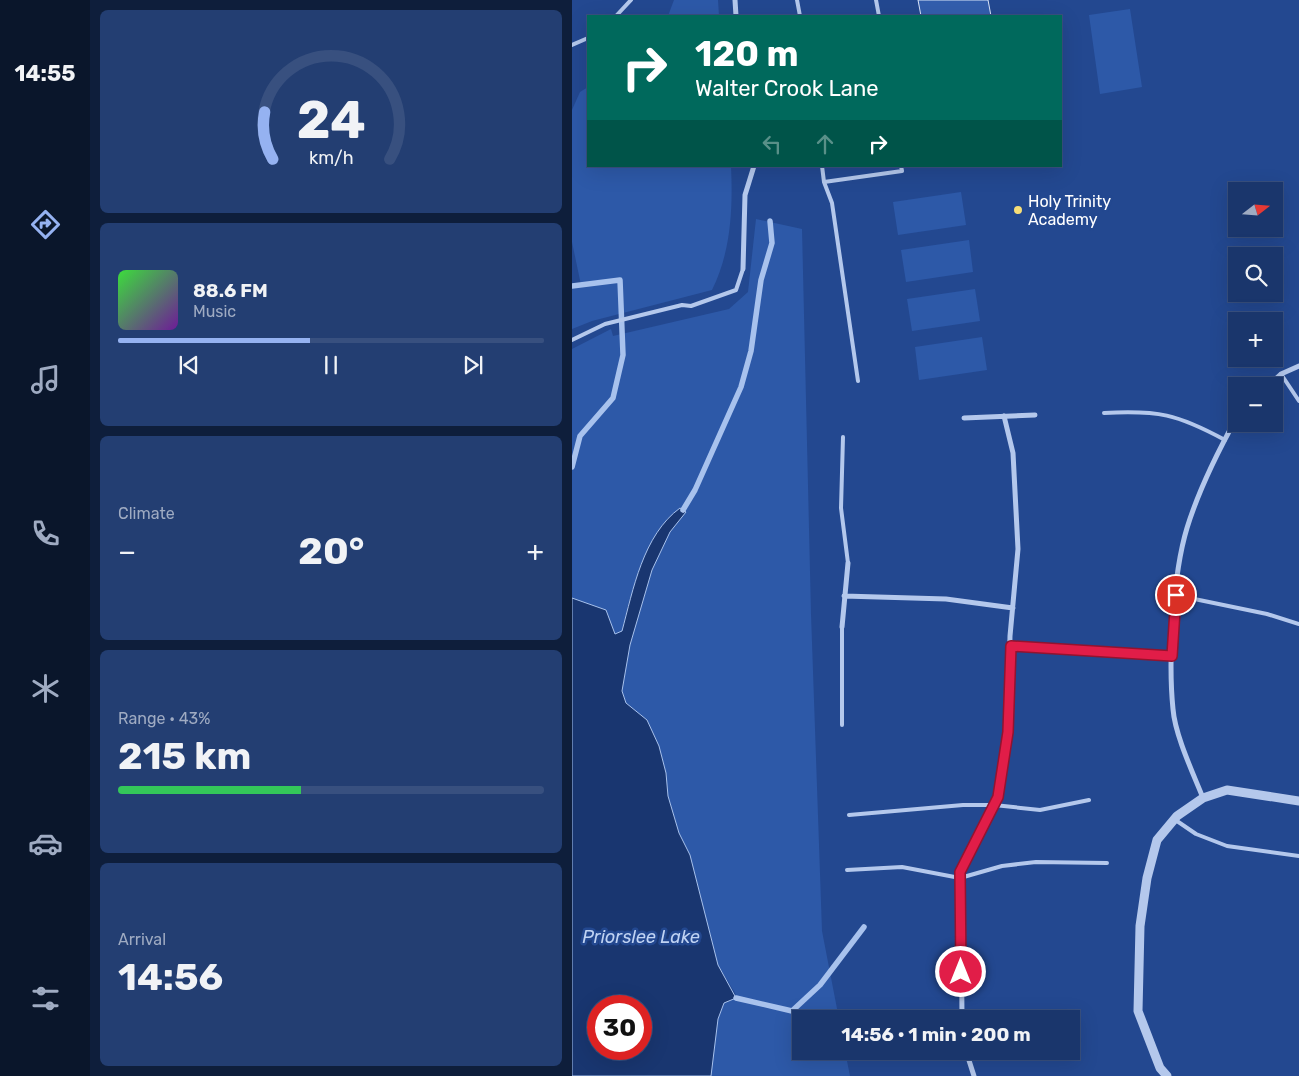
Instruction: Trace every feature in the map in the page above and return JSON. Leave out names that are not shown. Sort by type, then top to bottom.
[{"type":"street","points":[[735,0],[736,15]]},
{"type":"street","points":[[743,269],[745,195],[754,167]]},
{"type":"street","points":[[1278,377],[1298,366]]},
{"type":"street","points":[[962,1010],[960,872],[998,797],[1008,732],[1013,608],[1018,549],[1013,453],[1004,416]]},
{"type":"street","points":[[964,418],[1035,416]]},
{"type":"street","points":[[1203,798],[1188,759],[1173,710],[1172,656],[1176,595],[1187,529],[1213,461],[1229,432]]},
{"type":"street","points":[[842,627],[848,563]]},
{"type":"street","points":[[844,596],[946,599],[1013,608]]},
{"type":"street","points":[[1011,646],[1172,656]]},
{"type":"street","points":[[1167,1076],[1160,1068],[1138,1011],[1140,926],[1147,878],[1157,840],[1174,819],[1203,798],[1227,790],[1298,801]]},
{"type":"street","points":[[969,1060],[974,1076]]},
{"type":"lane","points":[[617,15],[631,0]]},
{"type":"lane","points":[[797,0],[800,15]]},
{"type":"lane","points":[[876,0],[879,15]]},
{"type":"lane","points":[[572,45],[587,38]]},
{"type":"lane","points":[[822,167],[824,182],[832,203],[858,380]]},
{"type":"lane","points":[[824,182],[902,171],[901,167]]},
{"type":"lane","points":[[572,340],[605,324],[682,305],[691,306],[736,290],[743,269]]},
{"type":"lane","points":[[1281,374],[1298,401]]},
{"type":"lane","points":[[1104,412],[1144,411],[1171,416],[1196,424],[1225,440]]},
{"type":"lane","points":[[842,437],[841,508],[848,563]]},
{"type":"lane","points":[[1176,595],[1268,614],[1298,624]]},
{"type":"lane","points":[[842,627],[842,725]]},
{"type":"lane","points":[[849,815],[963,805],[994,805],[1040,810],[1089,800]]},
{"type":"lane","points":[[1174,819],[1196,834],[1227,846],[1298,856]]},
{"type":"lane","points":[[847,870],[902,867],[960,878],[1002,866],[1036,862],[1108,863]]},
{"type":"shaded area","points":[[674,0],[718,0],[719,15],[668,15]]},
{"type":"shaded area","points":[[1130,9],[1142,87],[1100,94],[1089,15]]},
{"type":"shaded area","points":[[587,88],[587,167],[731,167],[732,198],[727,245],[712,290],[592,321],[572,329],[572,286],[581,285],[572,242],[572,110],[580,92]]},
{"type":"shaded area","points":[[961,192],[966,225],[898,235],[893,202]]},
{"type":"shaded area","points":[[756,219],[802,229],[811,614],[822,931],[837,1010],[792,1010],[792,1060],[847,1060],[850,1076],[710,1076],[718,1019],[724,1003],[736,998],[735,993],[718,965],[690,855],[679,833],[668,796],[666,773],[659,746],[647,720],[626,703],[622,691],[630,645],[652,570],[670,532],[685,512],[680,509],[629,601],[622,631],[615,635],[606,610],[572,598],[572,349],[611,329],[613,336],[729,309],[748,292]]},
{"type":"shaded area","points":[[969,240],[973,272],[906,282],[901,250]]},
{"type":"shaded area","points":[[975,289],[980,321],[912,331],[907,299]]},
{"type":"shaded area","points":[[982,337],[987,370],[919,380],[915,347]]},
{"type":"water","name":"Priorslee Lake","points":[[680,508],[686,512],[670,532],[652,570],[630,645],[622,691],[626,703],[647,720],[659,746],[666,773],[668,796],[679,833],[690,855],[718,965],[736,998],[724,1003],[718,1019],[711,1076],[572,1076],[572,598],[606,610],[615,634],[622,631],[641,564],[657,533],[667,519]]},
{"type":"building","points":[[918,0],[988,0],[991,15],[921,15]]},
{"type":"waterway","points":[[683,510],[695,490],[741,387],[751,351],[761,280],[772,243],[770,221]]},
{"type":"waterway","points":[[572,286],[620,280],[623,355],[613,398],[580,436],[572,467]]},
{"type":"waterway","points":[[736,998],[792,1011],[820,985],[864,927]]},
{"type":"place","name":"Holy Trinity Academy","points":[[1018,210]]},
{"type":"route","points":[[961,972],[960,872],[998,797],[1008,732],[1011,646],[1172,656],[1176,595]]}]
